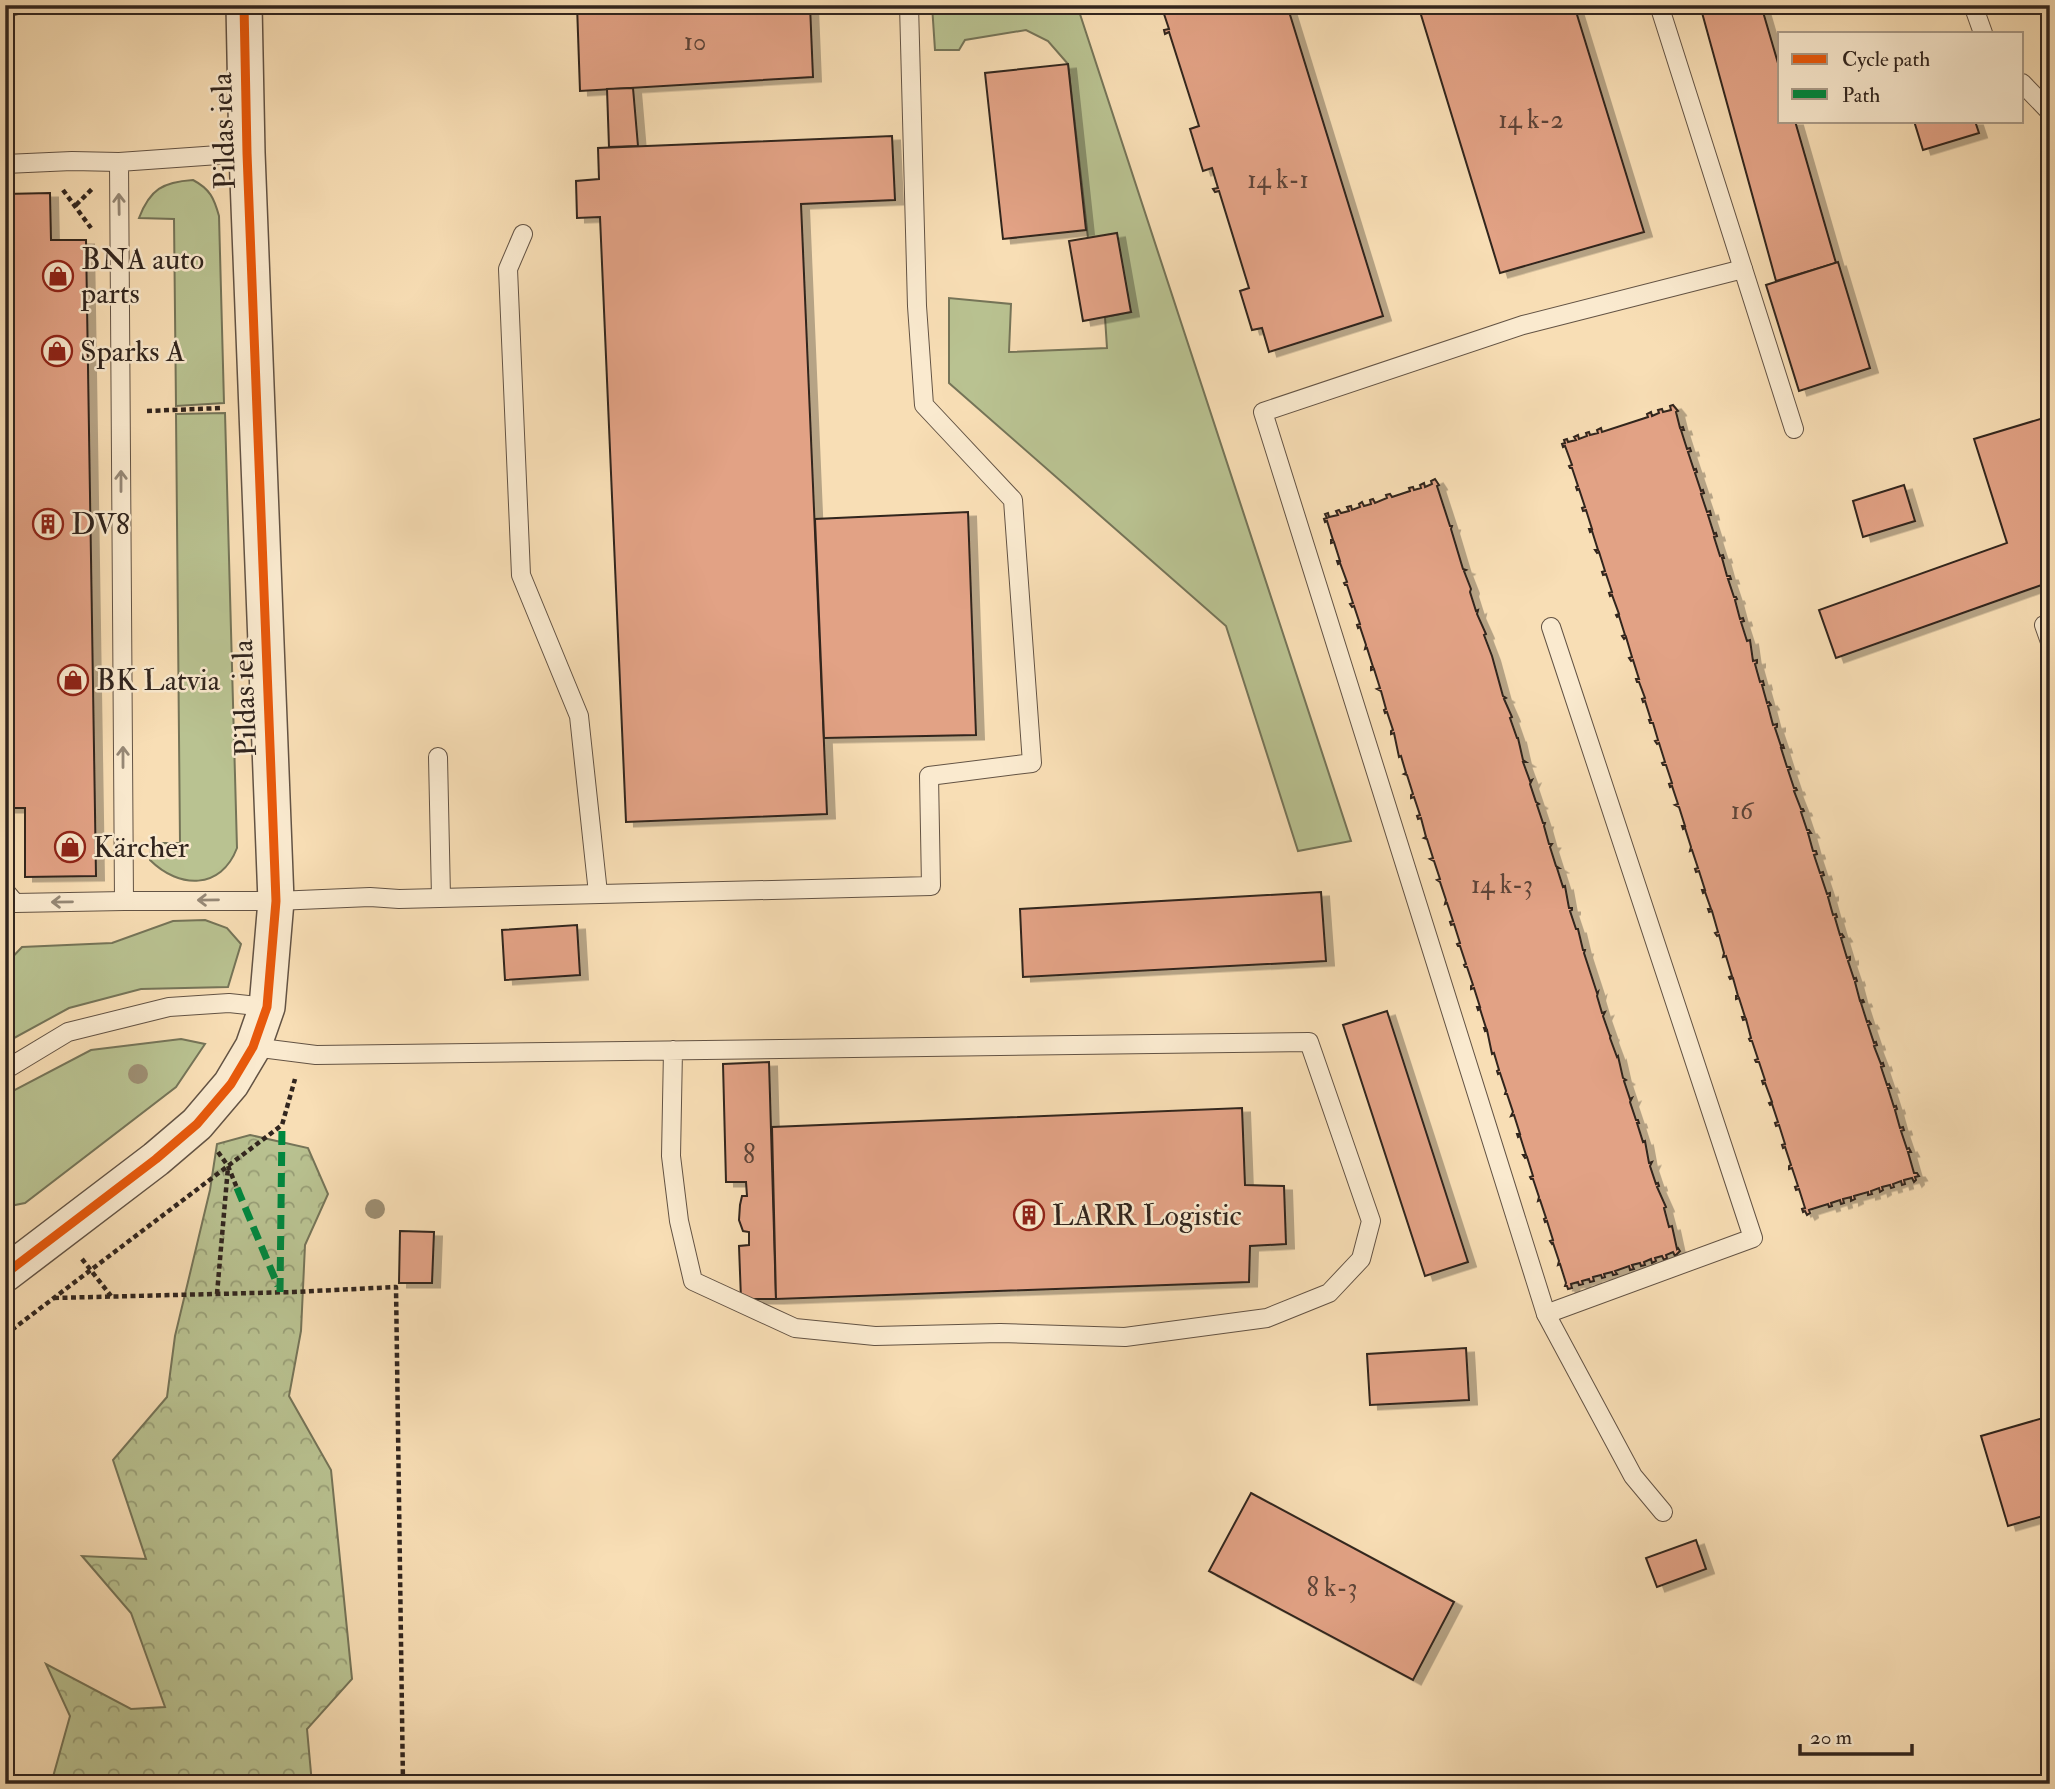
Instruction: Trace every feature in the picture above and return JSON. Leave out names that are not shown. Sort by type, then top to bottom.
[{"type":"street","name":"Pildas iela","points":[[5,1274],[156,1159],[197,1124],[231,1084],[253,1048],[267,1007],[276,901],[247,153],[244,5]]},
{"type":"lane","points":[[5,8],[17,5]]},
{"type":"lane","points":[[5,891],[15,903],[276,901],[370,897],[399,899],[931,886],[929,776],[1032,763],[1013,500],[924,405],[917,306],[909,5]]},
{"type":"lane","points":[[1660,5],[1794,429]]},
{"type":"lane","points":[[1973,5],[1983,32]]},
{"type":"lane","points":[[2024,85],[2050,112]]},
{"type":"lane","points":[[5,164],[72,160],[119,162],[247,153]]},
{"type":"lane","points":[[119,162],[124,901]]},
{"type":"lane","points":[[523,234],[508,269],[521,575],[579,716],[598,893]]},
{"type":"lane","points":[[1664,1512],[1633,1476],[1546,1314],[1263,412],[1522,325],[1743,269]]},
{"type":"lane","points":[[2044,625],[2050,642]]},
{"type":"lane","points":[[1546,1314],[1753,1238],[1551,627]]},
{"type":"lane","points":[[438,757],[441,897]]},
{"type":"lane","points":[[5,1070],[68,1032],[169,1007],[229,1003],[267,1007]]},
{"type":"lane","points":[[253,1048],[302,1055],[673,1050],[1309,1042],[1371,1221],[1361,1259],[1329,1293],[1267,1318],[1125,1337],[1000,1333],[875,1336],[795,1328],[693,1281],[679,1221],[671,1156],[673,1050]]},
{"type":"path","points":[[57,186],[76,205],[92,230]]},
{"type":"path","points":[[121,413],[233,408]]},
{"type":"path","points":[[5,1335],[282,1125],[302,1055]]},
{"type":"path","points":[[217,1294],[228,1166]]},
{"type":"path","points":[[54,1298],[396,1287],[403,1784]]},
{"type":"green space","points":[[932,5],[1077,5],[1351,841],[1298,851],[1226,626],[949,383],[949,298],[1011,304],[1009,352],[1107,348],[1105,317],[1131,312],[1088,238],[1068,64],[1048,41],[1026,30],[965,40],[959,50],[935,50]]},
{"type":"green space","points":[[193,180],[210,195],[219,216],[224,403],[176,406],[174,219],[139,218],[148,200],[159,189],[173,183]]},
{"type":"green space","points":[[225,413],[237,848],[221,872],[198,881],[174,876],[161,870],[150,860],[151,843],[180,843],[176,414]]},
{"type":"green space","points":[[205,920],[227,928],[241,944],[228,987],[141,989],[69,1008],[5,1043],[5,965],[22,947],[112,943],[173,921]]},
{"type":"green space","points":[[181,1039],[205,1044],[176,1087],[25,1203],[5,1207],[5,1095],[91,1050]]},
{"type":"green space","points":[[250,1135],[308,1148],[328,1194],[305,1245],[301,1331],[289,1396],[331,1470],[352,1679],[307,1729],[312,1784],[51,1784],[70,1716],[46,1664],[131,1709],[165,1707],[131,1613],[82,1556],[146,1559],[113,1460],[167,1397],[175,1336],[210,1190],[217,1144]]},
{"type":"building","points":[[577,5],[810,5],[813,77],[580,91]]},
{"type":"building","points":[[1161,5],[1287,5],[1383,316],[1269,352],[1262,328],[1252,330],[1240,291],[1249,288],[1219,191],[1215,192],[1213,189],[1218,188],[1212,168],[1203,171],[1190,129],[1199,126],[1169,32],[1165,34],[1164,30],[1169,29]]},
{"type":"building","points":[[1418,5],[1574,5],[1644,232],[1500,273]]},
{"type":"building","points":[[1715,5],[1761,5],[1778,63],[1778,122],[1795,122],[1836,263],[1776,281],[1701,9]]},
{"type":"building","points":[[1068,64],[1086,230],[1003,239],[985,73]]},
{"type":"building","points":[[633,88],[638,146],[609,147],[607,89]]},
{"type":"building","points":[[1914,122],[1975,122],[1979,133],[1923,150]]},
{"type":"building","points":[[892,136],[895,200],[801,204],[827,814],[626,822],[600,217],[577,218],[576,181],[599,179],[598,148]]},
{"type":"building","name":"DV8","points":[[50,193],[51,240],[86,240],[96,876],[25,877],[25,808],[5,808],[5,194]]},
{"type":"building","points":[[1117,233],[1131,312],[1083,321],[1069,241]]},
{"type":"building","points":[[1838,262],[1870,368],[1799,391],[1766,285]]},
{"type":"building","points":[[1673,405],[1678,411],[1676,412],[1680,428],[1683,427],[1684,430],[1681,430],[1687,449],[1690,448],[1691,451],[1688,452],[1704,493],[1701,494],[1707,512],[1710,511],[1711,515],[1708,515],[1717,536],[1714,537],[1720,556],[1723,555],[1724,558],[1727,576],[1731,579],[1728,579],[1737,599],[1735,600],[1740,619],[1743,618],[1744,621],[1741,622],[1747,641],[1750,640],[1753,661],[1757,660],[1755,664],[1760,682],[1763,681],[1767,703],[1771,705],[1768,706],[1773,725],[1777,724],[1775,728],[1784,748],[1781,748],[1797,790],[1794,791],[1804,811],[1801,812],[1807,830],[1811,833],[1808,833],[1813,851],[1817,854],[1814,855],[1820,873],[1823,872],[1824,875],[1821,876],[1827,894],[1830,893],[1828,897],[1833,915],[1836,914],[1840,935],[1844,937],[1841,938],[1847,958],[1850,957],[1848,961],[1857,981],[1855,982],[1860,1001],[1864,1002],[1861,1003],[1867,1022],[1871,1024],[1868,1025],[1884,1066],[1881,1067],[1887,1085],[1891,1088],[1888,1088],[1897,1109],[1895,1110],[1900,1128],[1903,1127],[1904,1130],[1901,1131],[1907,1149],[1911,1152],[1908,1152],[1914,1173],[1919,1176],[1915,1177],[1914,1182],[1912,1178],[1904,1180],[1905,1184],[1902,1185],[1901,1181],[1893,1184],[1894,1187],[1891,1188],[1890,1185],[1882,1187],[1880,1192],[1879,1188],[1871,1191],[1872,1194],[1868,1195],[1868,1192],[1854,1196],[1855,1199],[1851,1201],[1851,1197],[1843,1199],[1844,1203],[1841,1204],[1840,1200],[1831,1203],[1832,1206],[1829,1207],[1828,1204],[1809,1210],[1807,1215],[1802,1209],[1805,1208],[1799,1189],[1796,1190],[1795,1187],[1798,1186],[1792,1168],[1789,1169],[1791,1165],[1782,1145],[1785,1144],[1779,1125],[1776,1126],[1775,1123],[1778,1122],[1772,1104],[1769,1103],[1772,1102],[1762,1081],[1765,1080],[1759,1062],[1755,1060],[1758,1059],[1749,1039],[1751,1038],[1746,1019],[1743,1020],[1742,1017],[1745,1017],[1739,998],[1736,999],[1738,996],[1733,978],[1729,977],[1732,976],[1726,956],[1723,957],[1719,935],[1715,933],[1718,932],[1712,911],[1709,912],[1708,909],[1711,909],[1702,890],[1705,890],[1699,871],[1696,872],[1695,869],[1698,868],[1682,826],[1685,826],[1679,807],[1675,805],[1678,804],[1669,784],[1672,783],[1666,765],[1662,763],[1665,762],[1659,743],[1655,741],[1658,740],[1642,699],[1645,698],[1636,679],[1639,679],[1633,660],[1629,658],[1632,657],[1626,637],[1624,639],[1622,636],[1625,635],[1619,616],[1616,615],[1619,614],[1612,595],[1610,596],[1609,593],[1612,592],[1606,574],[1603,575],[1602,572],[1605,571],[1589,529],[1592,529],[1586,510],[1583,511],[1582,508],[1585,507],[1569,466],[1572,465],[1562,444],[1567,439],[1568,442],[1576,440],[1574,437],[1578,435],[1579,439],[1587,436],[1586,433],[1589,432],[1590,435],[1598,433],[1597,430],[1601,428],[1602,432],[1648,417],[1647,414],[1651,412],[1652,416],[1659,413],[1658,410],[1671,410],[1670,406]]},
{"type":"building","points":[[2050,416],[2050,582],[1836,658],[1819,610],[2007,543],[1974,439]]},
{"type":"building","points":[[1435,479],[1452,526],[1463,569],[1466,570],[1464,571],[1470,592],[1486,634],[1484,635],[1512,717],[1510,718],[1523,760],[1526,762],[1523,762],[1530,781],[1532,780],[1530,784],[1539,804],[1537,805],[1545,823],[1549,844],[1552,844],[1550,847],[1563,887],[1565,886],[1569,908],[1572,908],[1570,911],[1585,950],[1602,1013],[1605,1012],[1603,1016],[1630,1099],[1632,1098],[1630,1102],[1643,1142],[1645,1141],[1649,1163],[1652,1162],[1650,1166],[1666,1207],[1664,1208],[1669,1227],[1672,1226],[1677,1249],[1680,1251],[1675,1256],[1673,1252],[1666,1255],[1664,1260],[1662,1256],[1655,1258],[1656,1261],[1652,1263],[1651,1259],[1644,1262],[1645,1265],[1632,1265],[1634,1269],[1630,1270],[1629,1266],[1615,1271],[1617,1274],[1613,1275],[1612,1272],[1604,1274],[1605,1277],[1602,1278],[1601,1275],[1593,1277],[1594,1281],[1590,1282],[1589,1279],[1582,1281],[1583,1284],[1571,1284],[1572,1288],[1568,1289],[1553,1243],[1550,1241],[1553,1240],[1540,1200],[1538,1201],[1533,1179],[1530,1177],[1533,1176],[1527,1157],[1523,1155],[1526,1155],[1517,1134],[1520,1134],[1514,1115],[1511,1116],[1513,1112],[1497,1071],[1499,1070],[1480,1009],[1477,1007],[1480,1007],[1474,988],[1471,989],[1473,985],[1457,944],[1460,943],[1454,924],[1451,925],[1450,922],[1453,921],[1437,880],[1440,879],[1434,861],[1430,859],[1433,858],[1427,839],[1424,838],[1426,837],[1421,818],[1418,819],[1417,816],[1420,815],[1414,797],[1411,798],[1413,794],[1407,775],[1404,774],[1406,773],[1401,756],[1399,757],[1394,733],[1391,734],[1393,730],[1384,710],[1386,709],[1381,691],[1377,689],[1380,688],[1374,669],[1371,670],[1373,667],[1357,625],[1360,624],[1354,606],[1350,604],[1353,603],[1344,583],[1347,582],[1340,563],[1338,564],[1337,561],[1340,561],[1324,519],[1327,518],[1325,514],[1328,513],[1329,517],[1338,515],[1336,511],[1349,511],[1347,507],[1351,506],[1352,510],[1360,507],[1362,502],[1364,506],[1371,504],[1370,500],[1373,499],[1375,503],[1387,498],[1386,495],[1390,494],[1392,497],[1410,491],[1409,488],[1421,488],[1420,485],[1424,483],[1425,487]]},
{"type":"building","points":[[1904,485],[1915,521],[1863,537],[1853,501]]},
{"type":"building","points":[[968,512],[976,735],[824,738],[815,519]]},
{"type":"building","points":[[1321,892],[1326,961],[1023,977],[1020,909]]},
{"type":"building","points":[[577,925],[580,975],[505,980],[502,930]]},
{"type":"building","points":[[1387,1011],[1468,1262],[1425,1276],[1343,1025]]},
{"type":"building","points":[[769,1062],[776,1299],[741,1299],[739,1246],[749,1245],[749,1232],[743,1231],[739,1220],[742,1196],[747,1196],[746,1182],[726,1182],[723,1064]]},
{"type":"building","name":"LARR Logistic","points":[[1242,1108],[1245,1185],[1284,1186],[1286,1244],[1250,1246],[1249,1282],[776,1299],[772,1127]]},
{"type":"building","points":[[400,1231],[434,1232],[432,1283],[399,1283]]},
{"type":"building","points":[[1466,1348],[1469,1400],[1370,1405],[1367,1354]]},
{"type":"building","points":[[2050,1416],[2050,1514],[2008,1526],[1981,1436]]},
{"type":"building","points":[[1251,1493],[1454,1602],[1413,1680],[1209,1571]]},
{"type":"building","points":[[1696,1540],[1706,1569],[1657,1587],[1646,1558]]},
{"type":"marked path","points":[[280,1292],[282,1125]]},
{"type":"marked path","points":[[237,1188],[278,1286]]},
{"type":"cycle path","points":[[5,1274],[156,1159],[197,1124],[231,1084],[253,1047],[267,1007],[276,901],[247,153],[244,5]]},
{"type":"place","name":"BNA auto parts","points":[[58,276]]},
{"type":"place","name":"Sparks A","points":[[57,351]]},
{"type":"place","name":"DV8","points":[[48,524]]},
{"type":"place","name":"BK Latvia","points":[[73,680]]},
{"type":"place","name":"Kärcher","points":[[70,847]]},
{"type":"place","name":"LARR Logistic","points":[[1029,1215]]}]
